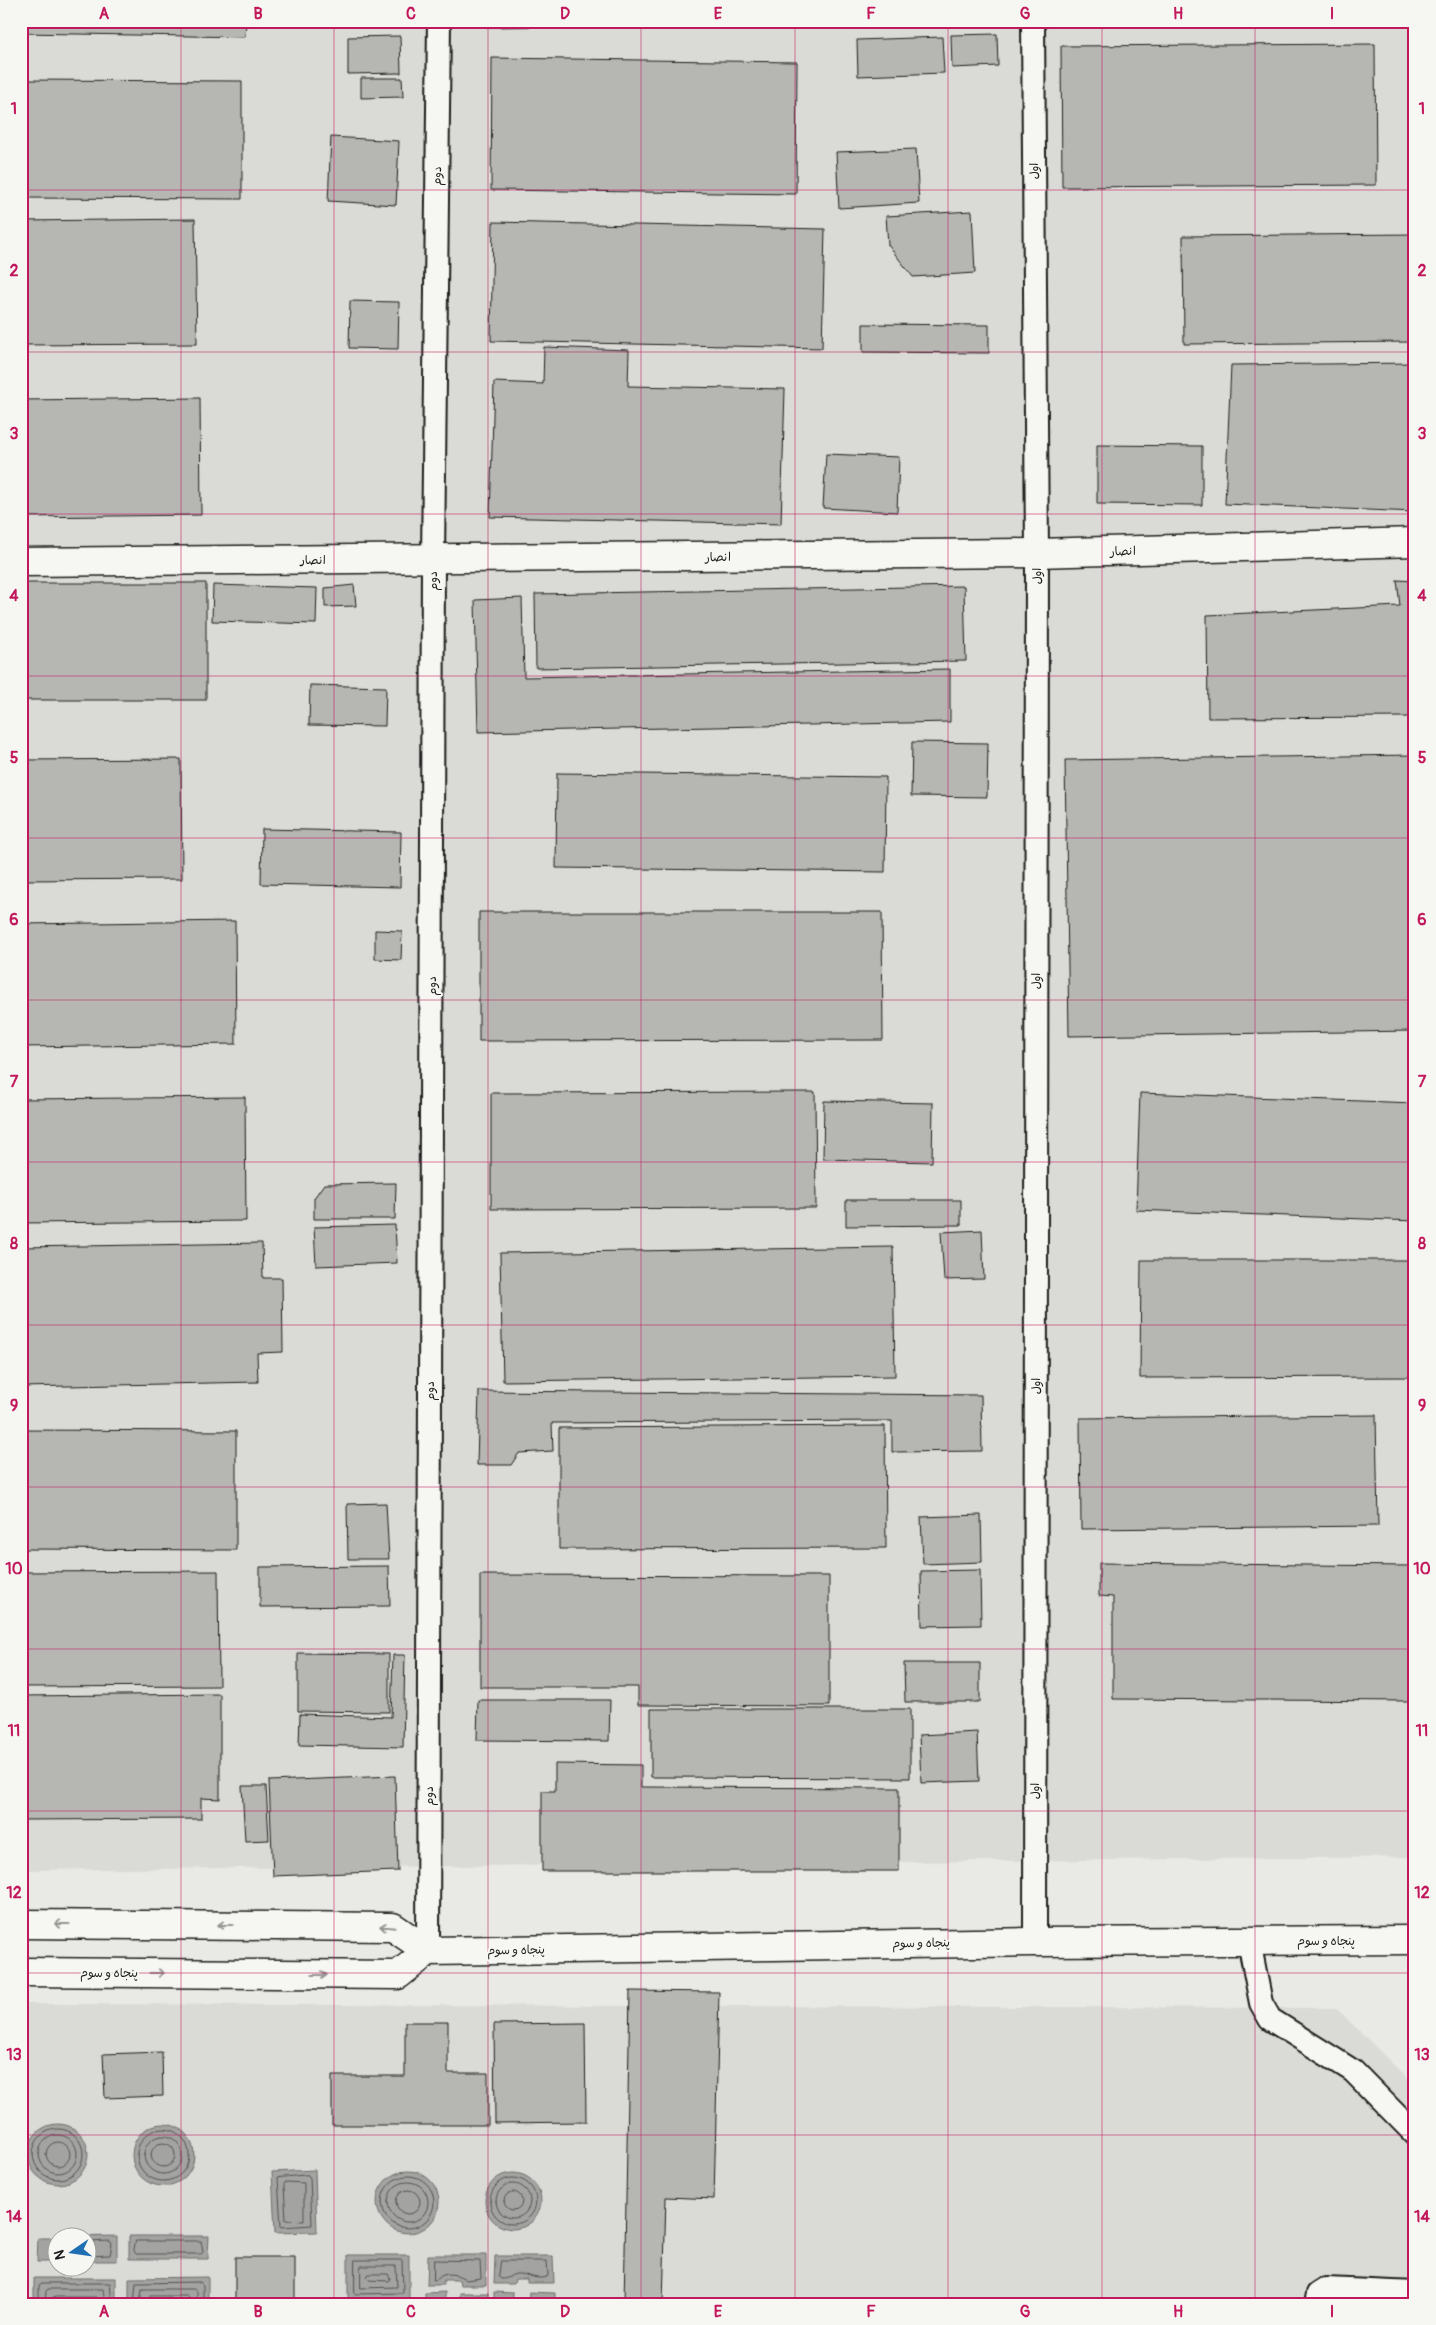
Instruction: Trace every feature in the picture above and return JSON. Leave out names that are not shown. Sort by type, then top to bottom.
[{"type":"street","name":"انصار","points":[[21,562],[1037,554],[1415,542]]},
{"type":"street","points":[[21,1924],[393,1927],[428,1952]]},
{"type":"street","name":"پنجاه و سوم","points":[[21,1972],[398,1975],[428,1952],[1035,1942],[1415,1940]]},
{"type":"lane","name":"دوم","points":[[428,1952],[434,560],[439,21]]},
{"type":"lane","name":"اول","points":[[1033,21],[1037,554],[1035,1942]]},
{"type":"lane","points":[[1248,1941],[1261,2003],[1270,2019],[1353,2072],[1415,2134]]},
{"type":"lane","points":[[1316,2304],[1318,2294],[1326,2289],[1415,2293]]},
{"type":"shaded area","points":[[21,21],[1415,21],[1415,1857],[21,1870]]},
{"type":"shaded area","points":[[21,2004],[1336,2008],[1415,2086],[1415,2304],[21,2304]]},
{"type":"water","points":[[52,2124],[64,2124],[75,2129],[83,2137],[88,2148],[86,2166],[75,2179],[64,2184],[52,2184],[41,2179],[33,2171],[28,2160],[28,2148],[33,2137],[41,2129]]},
{"type":"water","points":[[163,2124],[175,2127],[185,2133],[191,2143],[194,2155],[191,2167],[185,2177],[175,2183],[163,2186],[151,2183],[141,2177],[135,2167],[132,2155],[135,2143],[141,2133],[151,2127]]},
{"type":"water","points":[[315,2170],[317,2232],[275,2233],[272,2172]]},
{"type":"water","points":[[408,2171],[420,2173],[430,2180],[437,2190],[439,2202],[437,2214],[430,2224],[420,2231],[408,2233],[396,2231],[386,2224],[379,2214],[377,2202],[379,2190],[386,2180],[396,2173]]},
{"type":"water","points":[[513,2173],[524,2175],[533,2181],[539,2190],[541,2201],[539,2212],[533,2221],[524,2227],[513,2229],[502,2227],[493,2221],[487,2212],[485,2201],[487,2190],[493,2181],[502,2175]]},
{"type":"water","points":[[98,2236],[117,2236],[117,2261],[98,2261]]},
{"type":"water","points":[[129,2236],[209,2236],[208,2259],[129,2259]]},
{"type":"water","points":[[38,2238],[48,2238],[48,2262],[37,2262]]},
{"type":"water","points":[[348,2255],[409,2255],[409,2300],[348,2299]]},
{"type":"water","points":[[428,2255],[486,2255],[486,2285],[460,2285],[459,2280],[444,2280],[443,2285],[427,2285]]},
{"type":"water","points":[[495,2256],[553,2256],[554,2283],[527,2283],[527,2279],[515,2279],[514,2284],[494,2284]]},
{"type":"water","points":[[208,2277],[208,2304],[129,2304],[129,2278]]},
{"type":"water","points":[[34,2278],[116,2278],[116,2304],[34,2304]]},
{"type":"water","points":[[445,2292],[445,2300],[460,2300],[460,2293],[488,2293],[488,2304],[425,2304],[425,2293]]},
{"type":"water","points":[[494,2292],[513,2293],[513,2299],[528,2299],[529,2292],[555,2293],[555,2304],[494,2304]]},
{"type":"building","points":[[21,21],[246,21],[245,37],[21,33]]},
{"type":"building","points":[[486,21],[789,21],[789,24],[486,27]]},
{"type":"building","points":[[1229,21],[1330,21],[1330,23]]},
{"type":"building","points":[[997,34],[998,66],[952,68],[951,35]]},
{"type":"building","points":[[400,36],[401,73],[348,74],[348,37]]},
{"type":"building","points":[[942,37],[944,73],[858,76],[857,40]]},
{"type":"building","points":[[1375,44],[1376,185],[1062,187],[1061,46]]},
{"type":"building","points":[[492,58],[797,62],[796,194],[491,190]]},
{"type":"building","points":[[361,78],[402,78],[403,97],[361,98]]},
{"type":"building","points":[[21,80],[242,81],[242,199],[21,198]]},
{"type":"building","points":[[331,137],[399,141],[396,205],[328,201]]},
{"type":"building","points":[[916,149],[919,203],[839,208],[836,152]]},
{"type":"building","points":[[972,211],[975,273],[913,277],[888,245],[886,216]]},
{"type":"building","points":[[195,219],[197,344],[21,345],[21,221]]},
{"type":"building","points":[[493,222],[825,229],[822,348],[491,341]]},
{"type":"building","points":[[1415,234],[1415,342],[1184,344],[1183,236]]},
{"type":"building","points":[[350,301],[399,302],[398,349],[349,348]]},
{"type":"building","points":[[863,324],[989,325],[989,353],[863,352]]},
{"type":"building","points":[[544,347],[629,350],[628,386],[785,389],[781,524],[490,517],[494,382],[543,384]]},
{"type":"building","points":[[1415,363],[1415,512],[1225,504],[1231,365]]},
{"type":"building","points":[[200,398],[201,515],[21,517],[21,400]]},
{"type":"building","points":[[1097,445],[1202,446],[1202,505],[1097,504]]},
{"type":"building","points":[[826,454],[899,457],[897,512],[823,508]]},
{"type":"building","points":[[1397,580],[1415,581],[1415,717],[1208,718],[1207,615],[1400,606]]},
{"type":"building","points":[[21,583],[206,583],[206,700],[21,700]]},
{"type":"building","points":[[213,585],[317,588],[316,624],[212,621]]},
{"type":"building","points":[[354,585],[356,606],[325,607],[325,588]]},
{"type":"building","points":[[964,586],[966,661],[536,668],[535,594]]},
{"type":"building","points":[[522,598],[524,677],[950,669],[950,722],[478,732],[475,600]]},
{"type":"building","points":[[310,685],[386,687],[385,726],[309,725]]},
{"type":"building","points":[[912,742],[988,743],[987,797],[911,796]]},
{"type":"building","points":[[1415,755],[1415,1031],[1069,1036],[1065,760]]},
{"type":"building","points":[[181,759],[182,879],[21,880],[21,760]]},
{"type":"building","points":[[557,773],[886,777],[885,872],[556,868]]},
{"type":"building","points":[[262,829],[401,832],[400,887],[261,884]]},
{"type":"building","points":[[479,912],[882,912],[883,1040],[479,1041]]},
{"type":"building","points":[[235,921],[236,1044],[21,1047],[21,924]]},
{"type":"building","points":[[375,930],[402,931],[401,960],[375,959]]},
{"type":"building","points":[[815,1092],[816,1208],[491,1209],[491,1093]]},
{"type":"building","points":[[1140,1093],[1415,1103],[1415,1221],[1136,1210]]},
{"type":"building","points":[[245,1097],[246,1221],[21,1223],[21,1099]]},
{"type":"building","points":[[824,1101],[933,1103],[932,1162],[823,1159]]},
{"type":"building","points":[[396,1183],[395,1219],[314,1219],[314,1198],[324,1184]]},
{"type":"building","points":[[846,1200],[961,1200],[961,1225],[846,1226]]},
{"type":"building","points":[[395,1225],[397,1263],[316,1266],[314,1227]]},
{"type":"building","points":[[982,1230],[984,1279],[944,1280],[941,1232]]},
{"type":"building","points":[[262,1243],[263,1278],[282,1278],[283,1352],[257,1353],[258,1382],[21,1387],[21,1247]]},
{"type":"building","points":[[893,1247],[895,1376],[503,1381],[500,1253]]},
{"type":"building","points":[[1141,1260],[1415,1260],[1415,1377],[1140,1378]]},
{"type":"building","points":[[479,1391],[981,1395],[982,1451],[892,1452],[892,1421],[552,1423],[553,1451],[519,1453],[511,1465],[477,1465]]},
{"type":"building","points":[[1376,1415],[1378,1526],[1081,1529],[1080,1418]]},
{"type":"building","points":[[885,1426],[886,1548],[559,1549],[559,1428]]},
{"type":"building","points":[[21,1430],[236,1431],[236,1550],[21,1549]]},
{"type":"building","points":[[386,1503],[389,1559],[348,1559],[347,1504]]},
{"type":"building","points":[[981,1515],[982,1562],[923,1564],[921,1517]]},
{"type":"building","points":[[1099,1563],[1413,1566],[1412,1701],[1113,1699],[1113,1597],[1099,1596]]},
{"type":"building","points":[[389,1566],[390,1606],[260,1607],[260,1567]]},
{"type":"building","points":[[980,1570],[981,1625],[922,1626],[921,1571]]},
{"type":"building","points":[[218,1571],[219,1686],[21,1687],[21,1572]]},
{"type":"building","points":[[480,1575],[829,1576],[829,1706],[638,1705],[638,1687],[480,1687]]},
{"type":"building","points":[[298,1653],[389,1654],[389,1712],[298,1711]]},
{"type":"building","points":[[393,1655],[405,1655],[403,1747],[299,1745],[300,1714],[391,1717]]},
{"type":"building","points":[[904,1663],[980,1663],[980,1702],[905,1702]]},
{"type":"building","points":[[220,1694],[220,1799],[201,1798],[201,1819],[21,1820],[21,1696]]},
{"type":"building","points":[[478,1700],[610,1700],[609,1741],[477,1740]]},
{"type":"building","points":[[651,1709],[910,1709],[910,1778],[651,1777]]},
{"type":"building","points":[[977,1732],[979,1781],[921,1783],[919,1735]]},
{"type":"building","points":[[555,1764],[641,1765],[641,1787],[899,1788],[899,1871],[542,1871],[542,1791],[555,1791]]},
{"type":"building","points":[[395,1776],[398,1871],[273,1876],[269,1781]]},
{"type":"building","points":[[242,1786],[266,1786],[269,1840],[245,1841]]},
{"type":"building","points":[[630,1991],[719,1992],[714,2199],[666,2197],[663,2304],[624,2304]]},
{"type":"building","points":[[405,2022],[448,2022],[448,2073],[488,2073],[488,2125],[332,2125],[332,2076],[405,2076]]},
{"type":"building","points":[[585,2023],[586,2122],[495,2123],[494,2024]]},
{"type":"building","points":[[162,2052],[163,2096],[105,2098],[103,2054]]},
{"type":"building","points":[[235,2257],[295,2257],[295,2304],[235,2304]]}]
